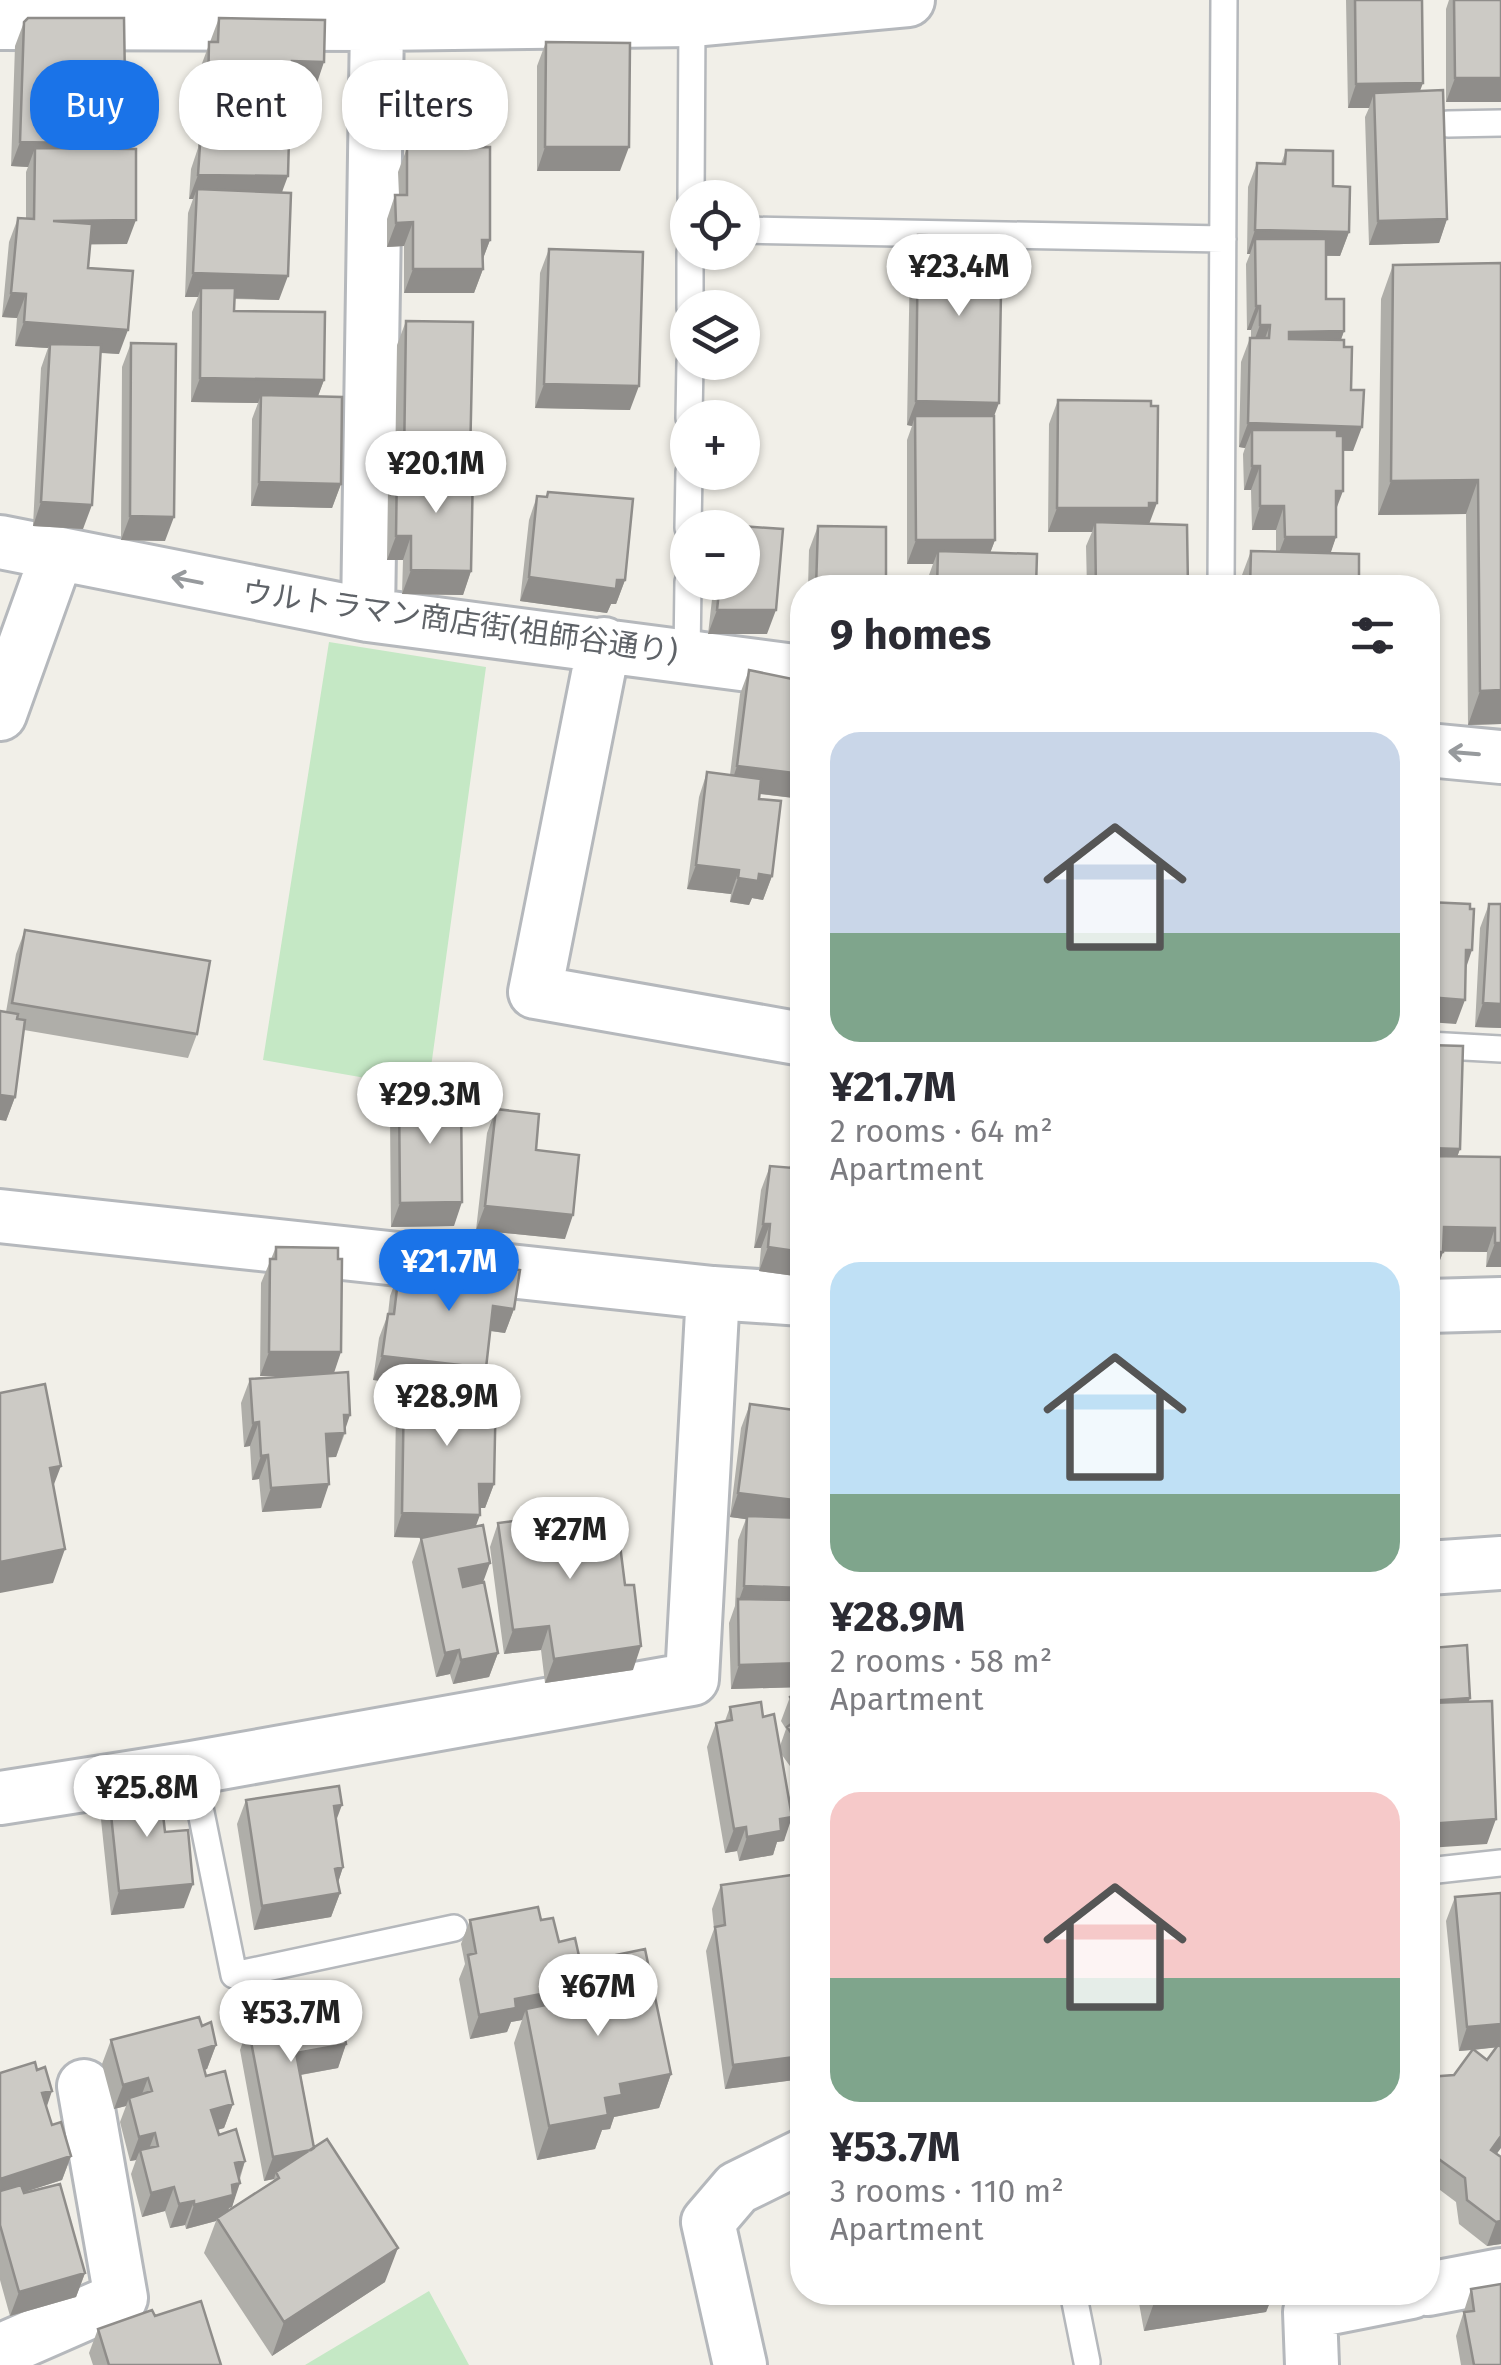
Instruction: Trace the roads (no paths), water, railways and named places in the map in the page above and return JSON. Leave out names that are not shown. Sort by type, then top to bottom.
[{"type":"street","points":[[0,24],[692,20],[908,0]]},
{"type":"street","points":[[368,615],[377,24]]},
{"type":"street","name":"ウルトラマン商店街(祖師谷通り)","points":[[0,542],[368,615],[790,670]]},
{"type":"street","points":[[0,714],[57,555]]},
{"type":"street","points":[[604,644],[535,992],[790,1037]]},
{"type":"street","points":[[1440,751],[1501,757]]},
{"type":"street","points":[[0,1216],[790,1298]]},
{"type":"street","points":[[0,1798],[692,1679],[713,1293]]},
{"type":"street","points":[[1440,1306],[1501,1304]]},
{"type":"street","points":[[1440,1567],[1501,1563]]},
{"type":"street","points":[[0,2350],[121,2298],[84,2086]]},
{"type":"street","points":[[740,2365],[708,2222],[737,2188],[790,2162]]},
{"type":"street","points":[[1440,2287],[1501,2274]]},
{"type":"street","points":[[1312,2365],[1310,2312],[1345,2305]]},
{"type":"lane","points":[[1221,575],[1224,0]]},
{"type":"lane","points":[[691,180],[692,20]]},
{"type":"lane","points":[[1448,124],[1501,123]]},
{"type":"lane","points":[[760,230],[1223,239]]},
{"type":"lane","points":[[687,655],[688,600]]},
{"type":"lane","points":[[1440,1046],[1501,1049]]},
{"type":"lane","points":[[192,1768],[234,1975],[454,1928]]},
{"type":"lane","points":[[1440,1869],[1501,1863]]},
{"type":"lane","points":[[1075,2305],[1086,2362]]}]
